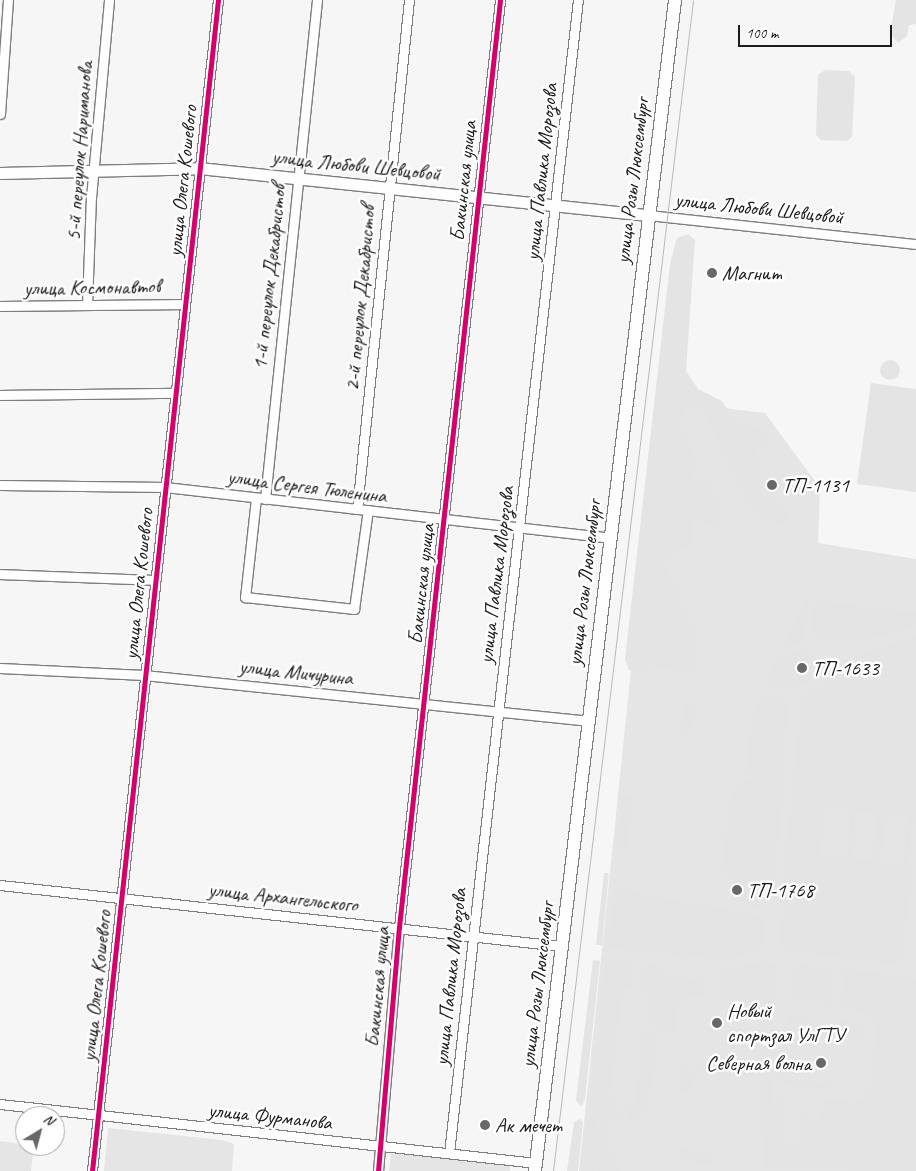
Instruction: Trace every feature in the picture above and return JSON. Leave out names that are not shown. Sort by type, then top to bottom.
[{"type":"main road","name":"улица Розы Люксембург","points":[[535,1167],[675,0]]},
{"type":"street","points":[[0,114],[8,0]]},
{"type":"street","name":"5-й переулок Нариманова","points":[[86,305],[93,170],[109,0]]},
{"type":"street","name":"улица Олега Кошевого","points":[[92,1171],[218,0]]},
{"type":"street","name":"1-й переулок Декабристов","points":[[317,0],[261,498],[245,597],[354,609],[368,510]]},
{"type":"street","name":"2-й переулок Декабристов","points":[[357,509],[388,187],[409,0]]},
{"type":"street","name":"Бакинская улица","points":[[378,1171],[399,927],[445,519],[500,0]]},
{"type":"street","name":"улица Павлика Морозова","points":[[449,1153],[497,710],[520,528],[578,0]]},
{"type":"street","name":"улица Любови Шевцовой","points":[[0,173],[199,168],[478,196],[916,244]]},
{"type":"street","name":"улица Космонавтов","points":[[0,306],[184,304]]},
{"type":"street","points":[[0,395],[175,394]]},
{"type":"street","name":"улица Сергея Тюленина","points":[[0,485],[165,487],[610,538]]},
{"type":"street","points":[[0,574],[155,580]]},
{"type":"street","name":"улица Мичурина","points":[[0,668],[144,675],[424,702],[588,721]]},
{"type":"street","name":"улица Архангельского","points":[[0,886],[399,927],[561,946]]},
{"type":"street","name":"улица Фурманова","points":[[0,1104],[449,1153],[535,1167]]},
{"type":"shaded area","points":[[896,0],[916,0],[916,24],[909,25],[907,36],[898,43],[890,33]]},
{"type":"shaded area","points":[[825,70],[849,71],[855,77],[852,137],[847,141],[821,140],[816,135],[818,75]]},
{"type":"shaded area","points":[[688,234],[695,240],[686,371],[698,389],[722,401],[734,420],[766,433],[767,439],[756,451],[764,492],[791,517],[777,525],[749,507],[701,406],[687,406],[679,420],[696,461],[691,477],[698,485],[707,479],[722,519],[713,526],[693,520],[692,548],[678,548],[662,561],[697,637],[698,667],[688,674],[653,665],[639,674],[629,670],[625,659],[670,264],[677,238]]},
{"type":"shaded area","points":[[890,360],[897,363],[900,370],[897,377],[890,380],[883,377],[880,370],[883,363]]},
{"type":"shaded area","points":[[871,383],[916,389],[916,492],[857,484]]},
{"type":"shaded area","points":[[659,400],[765,413],[820,488],[818,543],[916,559],[916,1171],[579,1171]]},
{"type":"shaded area","points":[[808,596],[803,641],[781,650]]},
{"type":"shaded area","points":[[821,601],[916,613],[916,626],[885,636],[819,641],[811,630],[814,608]]},
{"type":"shaded area","points":[[916,636],[916,655],[878,649]]},
{"type":"shaded area","points":[[806,649],[814,657],[812,664],[794,662],[793,671],[812,674],[810,680],[797,689],[766,687],[777,657]]},
{"type":"shaded area","points":[[873,650],[916,658],[916,825],[911,825],[906,868],[912,869],[911,878],[784,864],[802,701],[853,658]],"holes":[[[825,807],[852,810],[847,859],[820,856]],[[855,811],[878,814],[872,862],[850,859]],[[886,814],[909,817],[903,866],[881,863]]]},
{"type":"shaded area","points":[[762,696],[782,698],[789,704],[781,779],[746,776],[752,715]]},
{"type":"shaded area","points":[[687,699],[695,710],[689,736],[678,735]]},
{"type":"shaded area","points":[[743,779],[784,784],[772,899],[764,907],[730,904],[733,874],[722,873],[729,801]]},
{"type":"shaded area","points":[[621,796],[632,797],[627,851],[616,850]]},
{"type":"shaded area","points":[[785,867],[877,876],[878,892],[879,876],[911,880],[902,960],[897,964],[784,951],[784,944],[779,951]]},
{"type":"shaded area","points":[[604,873],[609,873],[602,945],[596,945]]},
{"type":"shaded area","points":[[615,889],[623,891],[685,956],[609,948]]},
{"type":"shaded area","points":[[626,891],[764,917],[765,943],[752,953],[729,960],[687,956]]},
{"type":"shaded area","points":[[593,960],[600,961],[585,1099],[581,1107],[576,1100]]},
{"type":"shaded area","points":[[605,960],[629,964],[632,984],[623,990],[609,1100],[616,1105],[601,1116],[591,1132],[586,1154],[593,1171],[581,1171]]},
{"type":"shaded area","points":[[765,961],[779,969],[720,1002],[720,971]]},
{"type":"shaded area","points":[[646,964],[657,964],[665,975],[647,991],[640,986],[641,970]]},
{"type":"shaded area","points":[[800,965],[835,969],[831,1002],[792,969]]},
{"type":"shaded area","points":[[845,970],[891,975],[841,1003]]},
{"type":"shaded area","points":[[778,971],[769,1059],[760,1067],[754,1066],[761,1008],[733,1004],[734,996]]},
{"type":"shaded area","points":[[791,971],[831,1005],[830,1008],[819,999],[790,1001]]},
{"type":"shaded area","points":[[699,972],[706,986],[704,997],[679,998],[674,1033],[663,1032],[645,1012],[648,993],[666,976],[696,979]]},
{"type":"shaded area","points":[[895,976],[916,979],[916,1171],[775,1169],[776,1091],[786,1100],[782,1142],[800,1144],[805,1101],[808,1121],[819,1122],[826,1100],[857,1102],[865,1098],[870,1090],[877,1026],[868,1014],[841,1006]]},
{"type":"shaded area","points":[[789,1016],[807,1016],[805,1047],[784,1039]]},
{"type":"shaded area","points":[[841,1020],[863,1024],[859,1038],[839,1036]]},
{"type":"shaded area","points":[[644,1033],[674,1038],[657,1037],[648,1111],[638,1110],[637,1121],[630,1120],[623,1106],[635,1104]]},
{"type":"shaded area","points":[[783,1043],[788,1043],[783,1079],[830,1084],[831,1090],[780,1082]]},
{"type":"shaded area","points":[[701,1063],[760,1069],[745,1080],[699,1074],[691,1065]]},
{"type":"shaded area","points":[[682,1064],[693,1079],[691,1093],[679,1092],[680,1085],[686,1085],[687,1080],[681,1079]]},
{"type":"shaded area","points":[[769,1072],[773,1089],[772,1169],[765,1168],[763,1161],[764,1138],[757,1113],[761,1082]]},
{"type":"shaded area","points":[[620,1109],[625,1120],[612,1118],[608,1131],[597,1129]]},
{"type":"shaded area","points":[[580,1119],[583,1122],[578,1171],[567,1171],[574,1122]]},
{"type":"shaded area","points":[[108,1128],[222,1140],[234,1144],[232,1171],[104,1171]]},
{"type":"shaded area","points":[[596,1131],[608,1133],[609,1151],[622,1171],[598,1171],[590,1155]]},
{"type":"shaded area","points":[[0,1141],[15,1143],[15,1156],[33,1156],[31,1171],[0,1171]]},
{"type":"shaded area","points":[[680,1149],[713,1153],[712,1164],[667,1158],[679,1158]]},
{"type":"shaded area","points":[[391,1153],[510,1166],[510,1171],[389,1171]]},
{"type":"tram line","points":[[553,1171],[693,0]]},
{"type":"cycle path","points":[[92,1171],[218,0]]},
{"type":"cycle path","points":[[378,1171],[399,927],[500,0]]},
{"type":"place","name":"Магнит","points":[[712,273]]},
{"type":"place","name":"ТП-1131","points":[[772,485]]},
{"type":"place","name":"ТП-1633","points":[[802,668]]},
{"type":"place","name":"ТП-1768","points":[[737,890]]},
{"type":"place","name":"Новый спортзал УлГТУ","points":[[717,1023]]},
{"type":"place","name":"Северная волна","points":[[821,1063]]},
{"type":"place","name":"Ак мечет","points":[[485,1125]]}]
